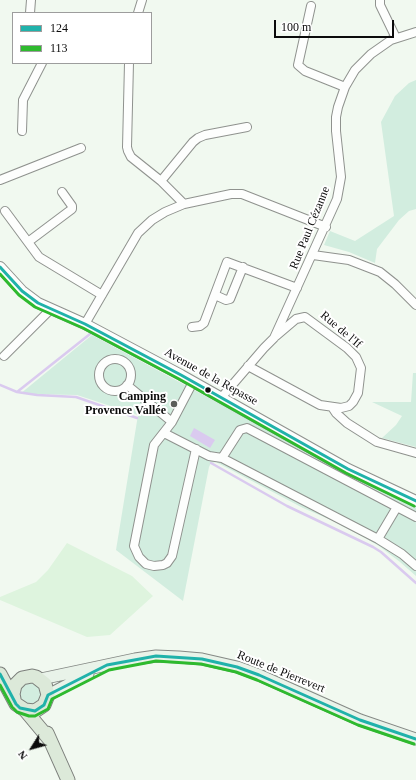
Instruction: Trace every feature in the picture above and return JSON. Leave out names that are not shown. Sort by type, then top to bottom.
[{"type":"main road","name":"Route de Pierrevert","points":[[41,680],[135,659],[156,656],[194,658],[220,662],[266,677],[360,720],[416,739]]},
{"type":"main road","name":"Route de Pierrevert","points":[[48,695],[107,665]]},
{"type":"main road","points":[[0,668],[18,681]]},
{"type":"main road","points":[[0,674],[14,699],[20,708],[30,712],[40,709],[47,700],[48,695],[45,684],[41,680],[32,676],[18,681],[14,690],[14,699]]},
{"type":"main road","points":[[40,709],[50,740],[63,765],[68,780]]},
{"type":"main road","points":[[25,710],[50,740]]},
{"type":"street","points":[[30,12],[31,0]]},
{"type":"street","points":[[138,12],[142,0]]},
{"type":"street","points":[[380,0],[380,5],[396,38]]},
{"type":"street","points":[[311,6],[298,65],[305,70],[345,87]]},
{"type":"street","name":"Rue Paul Cézanne","points":[[221,398],[274,338],[326,227],[340,189],[341,177],[336,124],[338,107],[345,87],[355,70],[366,58],[396,38],[416,32]]},
{"type":"street","points":[[22,131],[23,100],[41,64]]},
{"type":"street","points":[[129,64],[127,149],[131,157],[161,181],[184,204]]},
{"type":"street","points":[[161,181],[198,138],[205,135],[246,127]]},
{"type":"street","points":[[0,180],[81,148]]},
{"type":"street","points":[[28,242],[72,209],[72,206],[62,192]]},
{"type":"street","points":[[85,324],[138,233],[152,220],[165,212],[184,204],[231,194],[242,194],[326,227]]},
{"type":"street","points":[[5,210],[40,257],[102,295]]},
{"type":"street","points":[[313,255],[349,260],[380,272],[395,284],[416,305]]},
{"type":"street","points":[[192,327],[203,324],[226,262],[297,288]]},
{"type":"street","name":"Avenue de la Repasse","points":[[0,267],[26,295],[51,309],[85,324],[193,382],[348,469],[416,501]]},
{"type":"street","points":[[214,295],[226,300],[230,299],[243,267]]},
{"type":"street","points":[[4,356],[51,309]]},
{"type":"street","name":"Rue de l'If","points":[[248,366],[320,405],[341,408],[349,406],[353,402],[357,396],[361,368],[353,354],[330,334],[305,317],[296,319],[274,338]]},
{"type":"street","points":[[116,358],[125,362],[131,376],[127,384],[119,390],[108,390],[104,387],[98,373],[103,363],[116,358]]},
{"type":"street","points":[[193,382],[172,422],[164,433],[156,440],[154,445],[135,542],[135,550],[146,564],[154,566],[163,565],[167,563],[172,556],[196,449]]},
{"type":"street","points":[[127,384],[172,422]]},
{"type":"street","points":[[332,407],[336,413],[351,426],[383,444],[416,453]]},
{"type":"street","points":[[222,458],[240,430],[247,428],[416,517]]},
{"type":"street","points":[[164,433],[209,456],[222,458],[378,539],[402,554],[416,566]]},
{"type":"street","points":[[378,539],[397,507]]},
{"type":"green space","points":[[416,80],[416,209],[409,211],[399,220],[377,249],[375,263],[349,252],[324,245],[330,231],[355,241],[394,216],[381,122],[395,96],[409,83]]},
{"type":"green space","points":[[92,335],[389,495],[416,506],[416,576],[379,546],[367,539],[331,520],[303,508],[216,462],[211,463],[209,467],[183,601],[116,550],[138,415],[77,395],[20,394]]},
{"type":"green space","points":[[413,373],[416,373],[416,447],[382,438],[396,425],[402,416],[372,402],[411,402]]},
{"type":"green space","points":[[67,543],[132,576],[153,596],[110,635],[87,637],[0,600],[0,597],[36,582],[48,570]]},
{"type":"green space","points":[[30,683],[38,686],[41,694],[38,702],[30,705],[22,702],[19,694],[22,686]]},
{"type":"shaded area","points":[[194,428],[215,440],[210,448],[190,436]]},
{"type":"waterway","points":[[17,392],[90,334]]},
{"type":"waterway","points":[[0,385],[17,392],[37,395],[76,397],[137,418]]},
{"type":"waterway","points":[[211,463],[287,506],[373,547],[381,552],[416,583]]},
{"type":"transit line","name":"124","points":[[0,267],[22,291],[38,303],[85,324],[181,375],[348,469],[416,501]]},
{"type":"transit line","name":"113","points":[[0,274],[19,295],[35,307],[83,328],[179,379],[346,473],[414,506]]},
{"type":"transit line","name":"124","points":[[0,674],[16,704],[20,708],[35,711],[44,705],[48,695],[107,665],[156,656],[202,659],[237,667],[259,675],[360,720],[416,739]]},
{"type":"transit line","name":"113","points":[[0,685],[12,707],[17,712],[29,716],[35,716],[48,709],[52,699],[109,670],[156,661],[201,664],[236,672],[358,725],[414,744]]},
{"type":"place","name":"Camping Provence Vallée","points":[[174,404]]}]
